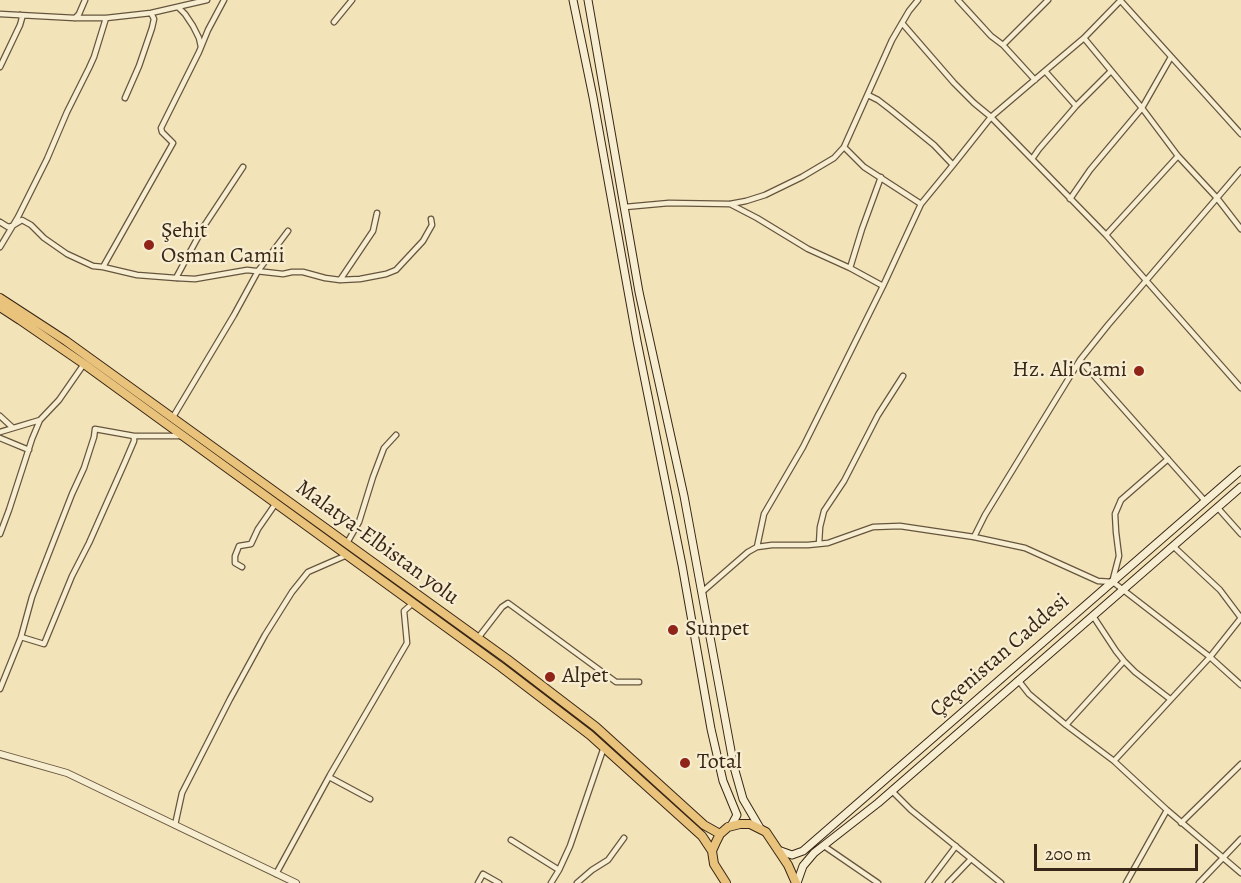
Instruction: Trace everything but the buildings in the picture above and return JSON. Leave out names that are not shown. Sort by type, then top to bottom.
[{"type":"main road","points":[[573,0],[682,565],[711,729],[723,781],[736,815],[731,826]]},
{"type":"main road","points":[[588,0],[639,292],[684,496],[734,767],[743,799],[760,828]]},
{"type":"main road","name":"Malatya-Elbistan yolu","points":[[0,298],[66,341],[173,417],[478,638],[596,727],[704,825],[720,834]]},
{"type":"main road","name":"Malatya-Elbistan yolu","points":[[0,307],[84,364],[276,503],[501,667],[590,735],[702,836],[712,851],[714,864],[726,883]]},
{"type":"main road","name":"Çeçenistan Caddesi","points":[[778,850],[792,855],[803,851],[1241,470]]},
{"type":"main road","name":"Çeçenistan Caddesi","points":[[796,883],[807,860],[814,853],[892,791],[1241,487]]},
{"type":"main road","points":[[712,851],[720,834],[728,826],[750,824],[766,832],[788,865],[796,883]]},
{"type":"street","points":[[75,18],[80,14],[85,0]]},
{"type":"street","points":[[0,14],[105,18],[151,13],[207,0]]},
{"type":"street","points":[[103,267],[173,143],[161,128],[224,0]]},
{"type":"street","points":[[334,22],[352,0]]},
{"type":"street","points":[[625,207],[669,203],[730,204],[765,195],[834,158],[844,147],[892,40],[918,0]]},
{"type":"street","points":[[958,0],[1035,80]]},
{"type":"street","points":[[1003,45],[1048,0]]},
{"type":"street","points":[[757,547],[764,514],[803,447],[921,204],[991,117],[1084,38],[1120,0],[1241,134]]},
{"type":"street","points":[[178,7],[193,26],[201,47]]},
{"type":"street","points":[[125,98],[152,28],[154,20],[151,13]]},
{"type":"street","points":[[0,67],[20,25],[22,18],[19,15]]},
{"type":"street","points":[[0,247],[47,159],[92,62],[105,18]]},
{"type":"street","points":[[902,23],[954,83],[991,117],[1106,235],[1241,388]]},
{"type":"street","points":[[1084,38],[1178,156],[1217,198],[1241,229]]},
{"type":"street","points":[[1070,199],[1090,170],[1142,108],[1171,57]]},
{"type":"street","points":[[1045,71],[1076,106]]},
{"type":"street","points":[[1032,159],[1076,106],[1111,71]]},
{"type":"street","points":[[868,95],[878,100],[934,145],[952,165]]},
{"type":"street","points":[[844,147],[864,167],[921,204]]},
{"type":"street","points":[[1106,235],[1178,156]]},
{"type":"street","points":[[176,278],[204,226],[243,166]]},
{"type":"street","points":[[974,537],[985,515],[1080,360],[1241,170]]},
{"type":"street","points":[[850,268],[881,177]]},
{"type":"street","points":[[730,204],[808,249],[883,286]]},
{"type":"street","points":[[340,280],[373,231],[377,213]]},
{"type":"street","points":[[0,222],[8,227],[22,220],[67,254],[93,266],[137,275],[195,279],[247,270],[283,274],[303,272],[340,280],[360,279],[396,270],[423,241],[432,225],[431,219]]},
{"type":"street","points":[[173,417],[258,271],[288,231]]},
{"type":"street","points":[[1080,360],[1205,501]]},
{"type":"street","points":[[0,534],[40,420],[59,400],[84,364]]},
{"type":"street","points":[[819,544],[824,511],[844,481],[878,415],[903,376]]},
{"type":"street","points":[[0,416],[13,428]]},
{"type":"street","points":[[0,432],[40,420]]},
{"type":"street","points":[[0,689],[21,637],[32,597],[84,468],[95,429],[134,435],[183,436]]},
{"type":"street","points":[[21,637],[44,644],[72,576],[125,462],[134,441],[134,435]]},
{"type":"street","points":[[347,543],[359,522],[384,448],[396,435]]},
{"type":"street","points":[[0,438],[29,450]]},
{"type":"street","points":[[1113,582],[1119,556],[1115,514],[1121,500],[1168,459]]},
{"type":"street","points":[[242,567],[235,563],[239,546],[251,544],[258,529],[276,503]]},
{"type":"street","points":[[1217,507],[1241,534]]},
{"type":"street","points":[[702,592],[748,552],[757,547],[828,543],[873,527],[900,526],[974,537],[1025,548],[1098,581],[1113,582],[1210,657],[1241,685]]},
{"type":"street","points":[[1114,760],[1210,657],[1241,618],[1220,590],[1173,546]]},
{"type":"street","points":[[175,825],[183,793],[230,699],[287,600],[308,572],[347,555]]},
{"type":"street","points":[[276,874],[407,643],[404,611],[413,603]]},
{"type":"street","points":[[478,638],[502,607],[508,603],[616,682],[639,682]]},
{"type":"street","points":[[1093,616],[1124,661],[1170,699]]},
{"type":"street","points":[[1066,725],[1124,661]]},
{"type":"street","points":[[1018,680],[1029,694],[1114,760],[1181,823],[1241,873]]},
{"type":"street","points":[[551,883],[560,870],[570,846],[604,747]]},
{"type":"street","points":[[0,754],[68,773],[296,883]]},
{"type":"street","points":[[1181,823],[1241,764]]},
{"type":"street","points":[[329,777],[370,799]]},
{"type":"street","points":[[892,791],[911,810],[1001,883]]},
{"type":"street","points":[[1126,883],[1167,810]]},
{"type":"street","points":[[577,883],[608,860],[624,838]]},
{"type":"street","points":[[1199,883],[1241,839]]},
{"type":"street","points":[[511,840],[560,870]]},
{"type":"street","points":[[824,846],[878,883]]},
{"type":"street","points":[[928,883],[956,846]]},
{"type":"street","points":[[948,883],[971,859]]},
{"type":"street","points":[[478,883],[483,874],[499,883]]},
{"type":"place","name":"Şehit Osman Camii","points":[[149,245]]},
{"type":"place","name":"Hz. Ali Cami","points":[[1139,371]]},
{"type":"place","name":"Sunpet","points":[[673,630]]},
{"type":"place","name":"Alpet","points":[[550,677]]},
{"type":"place","name":"Total","points":[[685,763]]}]
